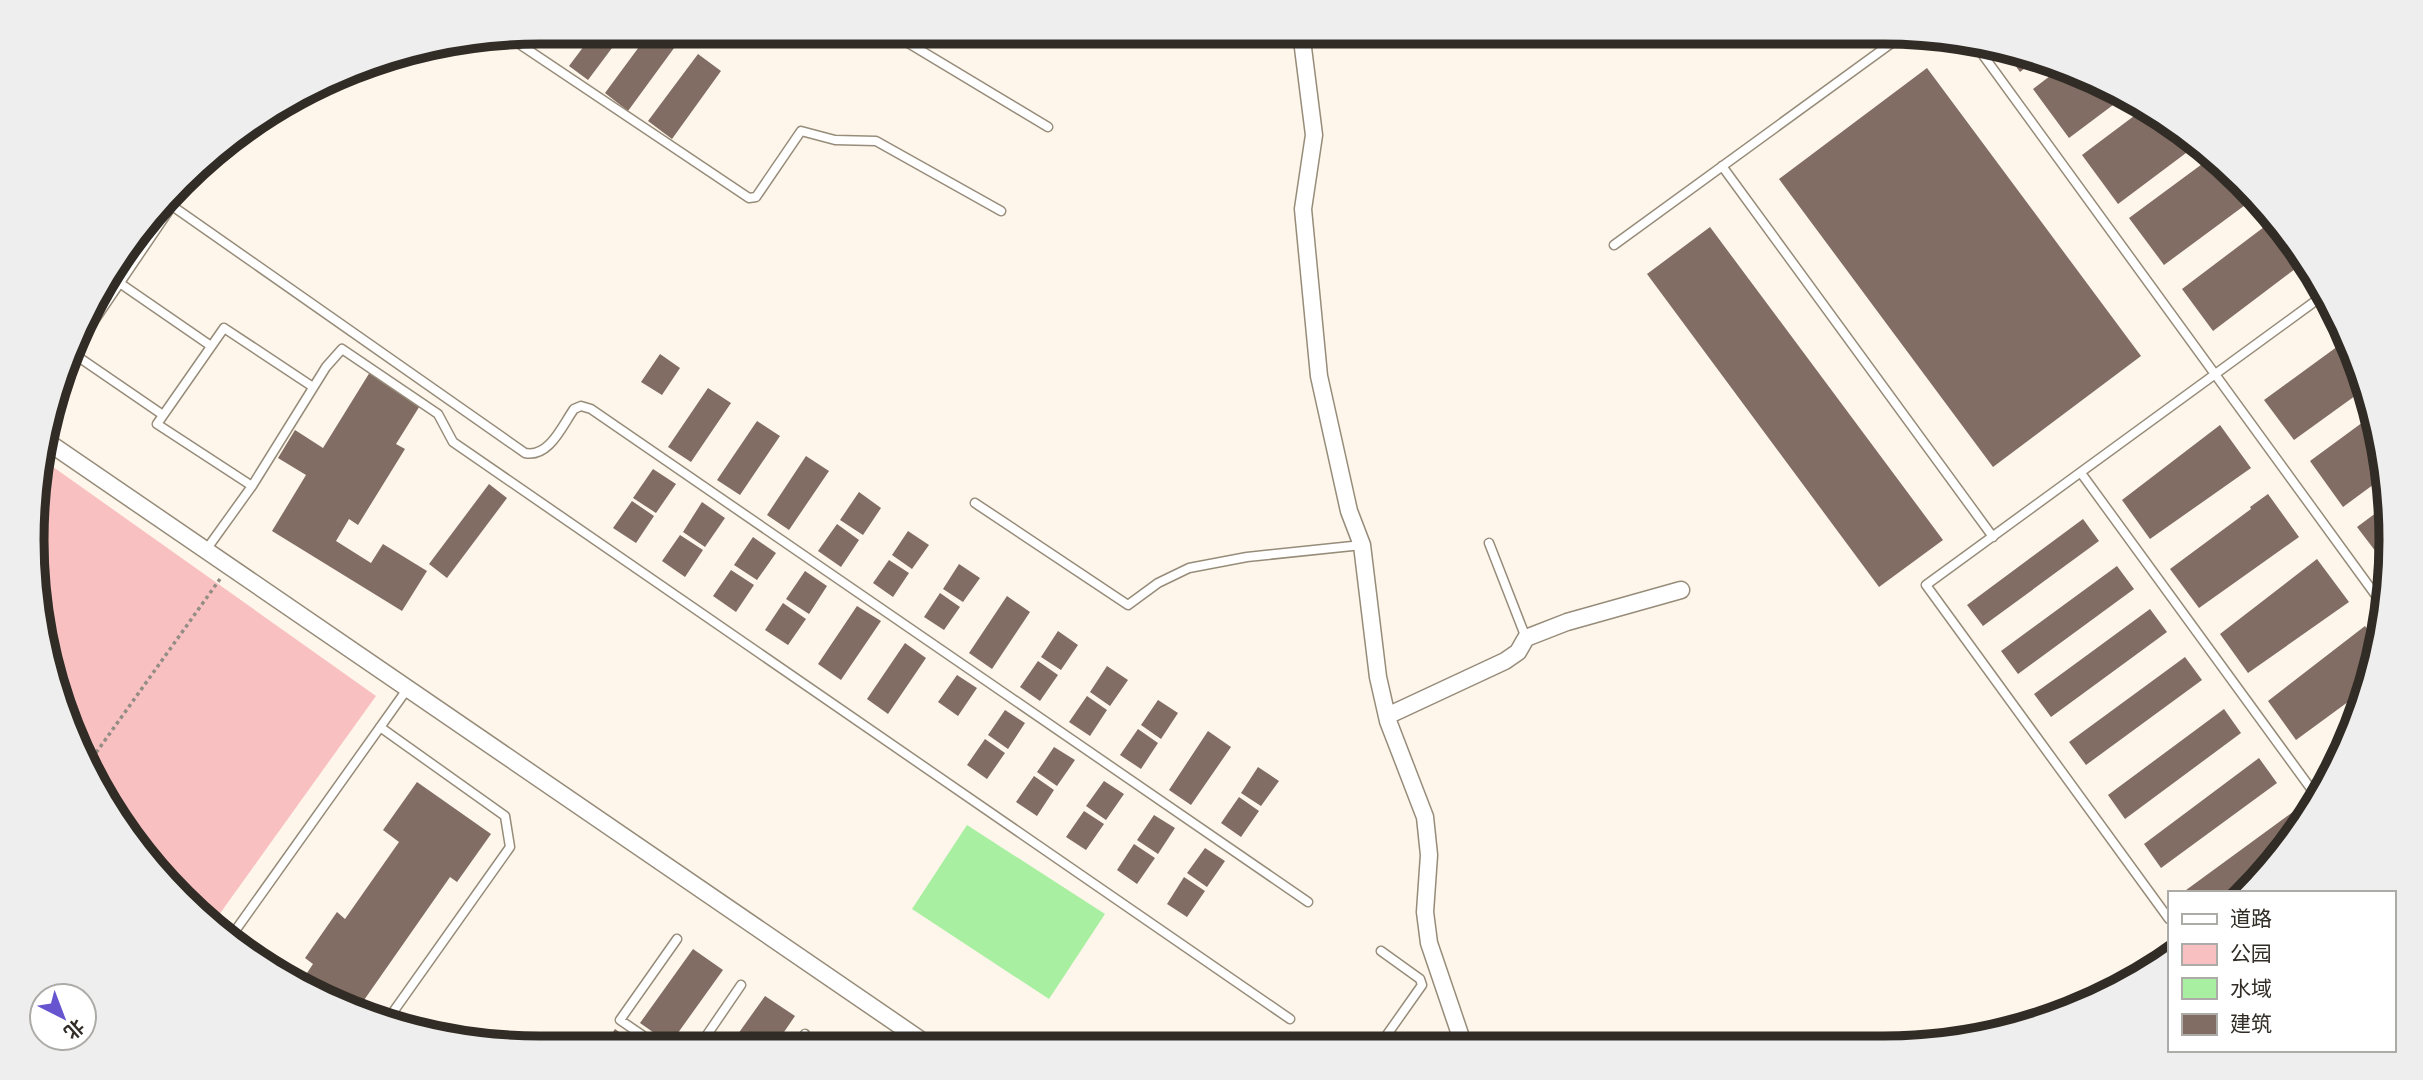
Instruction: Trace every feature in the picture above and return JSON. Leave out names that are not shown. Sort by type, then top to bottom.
[{"type":"street","points":[[1303,44],[1314,135],[1303,209],[1313,324],[1328,425],[1349,511],[1362,545],[1378,677],[1387,716],[1425,817],[1429,855],[1425,912],[1429,943],[1461,1036]]},
{"type":"street","points":[[53,445],[915,1036]]},
{"type":"street","points":[[1387,716],[1505,661],[1518,652],[1526,638],[1567,622],[1681,590]]},
{"type":"lane","points":[[910,44],[1048,127]]},
{"type":"lane","points":[[1614,245],[1889,44]]},
{"type":"lane","points":[[520,45],[749,198],[756,197],[801,131],[835,140],[876,141],[1002,211]]},
{"type":"lane","points":[[1982,53],[2376,595]]},
{"type":"lane","points":[[1723,166],[1993,537]]},
{"type":"lane","points":[[173,206],[525,453],[534,455],[545,450],[574,408],[581,406],[592,409],[1308,902]]},
{"type":"lane","points":[[117,281],[211,346]]},
{"type":"lane","points":[[2168,918],[1926,586],[2317,300]]},
{"type":"lane","points":[[252,486],[157,424],[224,328],[313,387]]},
{"type":"lane","points":[[206,550],[252,486],[313,387],[342,349],[438,415],[453,442],[1290,1019]]},
{"type":"lane","points":[[79,357],[163,415]]},
{"type":"lane","points":[[2081,473],[2312,790]]},
{"type":"lane","points":[[975,503],[1128,605],[1158,583],[1189,568],[1247,557],[1362,545]]},
{"type":"lane","points":[[1489,543],[1526,638]]},
{"type":"lane","points":[[235,931],[408,688]]},
{"type":"lane","points":[[380,727],[505,816],[510,836],[510,847],[392,1013]]},
{"type":"lane","points":[[644,1036],[620,1020],[677,939]]},
{"type":"lane","points":[[1381,951],[1420,979],[1422,985],[1386,1036]]},
{"type":"lane","points":[[706,1036],[741,985]]},
{"type":"path","points":[[94,756],[229,566]]},
{"type":"green space","points":[[50,464],[376,696],[218,917],[167,867],[127,816],[95,759],[70,700],[53,637],[45,572],[45,508]]},
{"type":"water","points":[[967,825],[1105,914],[1049,999],[912,909]]},
{"type":"building","points":[[586,44],[615,44],[588,80],[569,66]]},
{"type":"building","points":[[641,44],[677,44],[628,111],[605,93]]},
{"type":"building","points":[[698,54],[721,71],[672,139],[648,121]]},
{"type":"building","points":[[2012,61],[2028,66],[2020,72]]},
{"type":"building","points":[[1927,68],[2141,356],[1993,467],[1779,179]]},
{"type":"building","points":[[2053,74],[2116,102],[2069,138],[2033,89]]},
{"type":"building","points":[[2137,114],[2190,150],[2118,204],[2082,155]]},
{"type":"building","points":[[2204,162],[2247,203],[2164,265],[2129,218]]},
{"type":"building","points":[[1710,227],[1943,540],[1879,587],[1647,274]]},
{"type":"building","points":[[2264,227],[2268,233],[2271,231],[2298,267],[2213,331],[2182,289]]},
{"type":"building","points":[[2339,345],[2357,394],[2294,440],[2264,400]]},
{"type":"building","points":[[660,354],[680,368],[662,395],[641,382]]},
{"type":"building","points":[[370,372],[421,404],[396,444],[405,449],[358,525],[349,519],[336,541],[371,563],[383,544],[427,571],[402,611],[272,531],[306,475],[278,458],[295,430],[323,448]]},
{"type":"building","points":[[708,388],[731,403],[691,462],[668,447]]},
{"type":"building","points":[[757,421],[780,436],[740,495],[717,480]]},
{"type":"building","points":[[2364,421],[2376,483],[2343,507],[2310,461]]},
{"type":"building","points":[[2220,425],[2251,468],[2150,539],[2122,500]]},
{"type":"building","points":[[806,456],[829,471],[789,530],[767,515]]},
{"type":"building","points":[[653,469],[676,484],[656,513],[633,498]]},
{"type":"building","points":[[489,484],[507,498],[447,578],[429,564]]},
{"type":"building","points":[[859,492],[881,508],[863,535],[840,520]]},
{"type":"building","points":[[2268,494],[2299,537],[2199,608],[2170,569]]},
{"type":"building","points":[[632,501],[654,516],[636,543],[613,528]]},
{"type":"building","points":[[702,502],[725,518],[705,547],[683,532]]},
{"type":"building","points":[[2378,511],[2379,555],[2357,527]]},
{"type":"building","points":[[2083,519],[2099,541],[1983,626],[1967,605]]},
{"type":"building","points":[[837,524],[859,540],[841,567],[818,551]]},
{"type":"building","points":[[908,531],[929,545],[912,569],[892,555]]},
{"type":"building","points":[[680,535],[703,550],[685,577],[662,561]]},
{"type":"building","points":[[753,537],[776,553],[757,580],[734,565]]},
{"type":"building","points":[[2317,559],[2349,602],[2248,673],[2220,634]]},
{"type":"building","points":[[889,560],[909,573],[893,597],[873,583]]},
{"type":"building","points":[[959,564],[980,578],[963,602],[943,589]]},
{"type":"building","points":[[2117,566],[2134,589],[2018,674],[2001,651]]},
{"type":"building","points":[[731,570],[754,585],[736,612],[713,596]]},
{"type":"building","points":[[805,571],[827,586],[809,614],[786,599]]},
{"type":"building","points":[[940,593],[960,607],[944,630],[924,617]]},
{"type":"building","points":[[1007,596],[1030,612],[992,669],[969,653]]},
{"type":"building","points":[[783,603],[806,619],[788,645],[765,630]]},
{"type":"building","points":[[857,606],[881,621],[841,680],[818,664]]},
{"type":"building","points":[[2150,609],[2167,632],[2051,717],[2034,694]]},
{"type":"building","points":[[2365,626],[2371,633],[2354,698],[2296,740],[2268,701]]},
{"type":"building","points":[[1058,631],[1078,645],[1061,670],[1041,657]]},
{"type":"building","points":[[905,643],[926,658],[888,714],[867,699]]},
{"type":"building","points":[[2185,657],[2202,680],[2086,765],[2069,742]]},
{"type":"building","points":[[1038,661],[1058,675],[1040,701],[1020,687]]},
{"type":"building","points":[[1107,666],[1128,680],[1110,706],[1090,692]]},
{"type":"building","points":[[957,675],[977,688],[958,716],[938,702]]},
{"type":"building","points":[[1087,696],[1107,710],[1090,736],[1069,722]]},
{"type":"building","points":[[1158,700],[1178,713],[1161,739],[1141,725]]},
{"type":"building","points":[[2224,709],[2241,733],[2125,819],[2108,795]]},
{"type":"building","points":[[1005,710],[1025,723],[1008,749],[988,735]]},
{"type":"building","points":[[1138,729],[1158,743],[1141,769],[1120,755]]},
{"type":"building","points":[[1208,731],[1231,747],[1191,805],[1169,790]]},
{"type":"building","points":[[985,739],[1005,753],[987,779],[967,765]]},
{"type":"building","points":[[1054,747],[1075,760],[1057,786],[1037,772]]},
{"type":"building","points":[[2259,758],[2277,783],[2161,868],[2144,844]]},
{"type":"building","points":[[1258,767],[1279,781],[1261,806],[1241,793]]},
{"type":"building","points":[[1034,776],[1054,790],[1037,816],[1016,802]]},
{"type":"building","points":[[1104,781],[1124,794],[1106,820],[1086,806]]},
{"type":"building","points":[[417,782],[491,834],[457,882],[450,877],[362,1003],[305,977],[313,964],[305,958],[337,912],[345,919],[399,842],[383,830]]},
{"type":"building","points":[[1239,797],[1259,811],[1241,837],[1221,823]]},
{"type":"building","points":[[2297,809],[2299,811],[2277,842],[2234,891],[2185,891]]},
{"type":"building","points":[[1084,811],[1104,824],[1086,850],[1066,837]]},
{"type":"building","points":[[1154,815],[1175,828],[1158,854],[1137,840]]},
{"type":"building","points":[[1134,844],[1155,858],[1137,884],[1117,870]]},
{"type":"building","points":[[1205,848],[1225,861],[1207,887],[1187,873]]},
{"type":"building","points":[[1184,877],[1205,891],[1187,917],[1167,904]]},
{"type":"building","points":[[693,949],[723,970],[676,1036],[659,1036],[640,1023]]},
{"type":"building","points":[[765,996],[795,1016],[781,1036],[737,1036]]},
{"type":"building","points":[[615,1029],[625,1036],[610,1036]]}]
